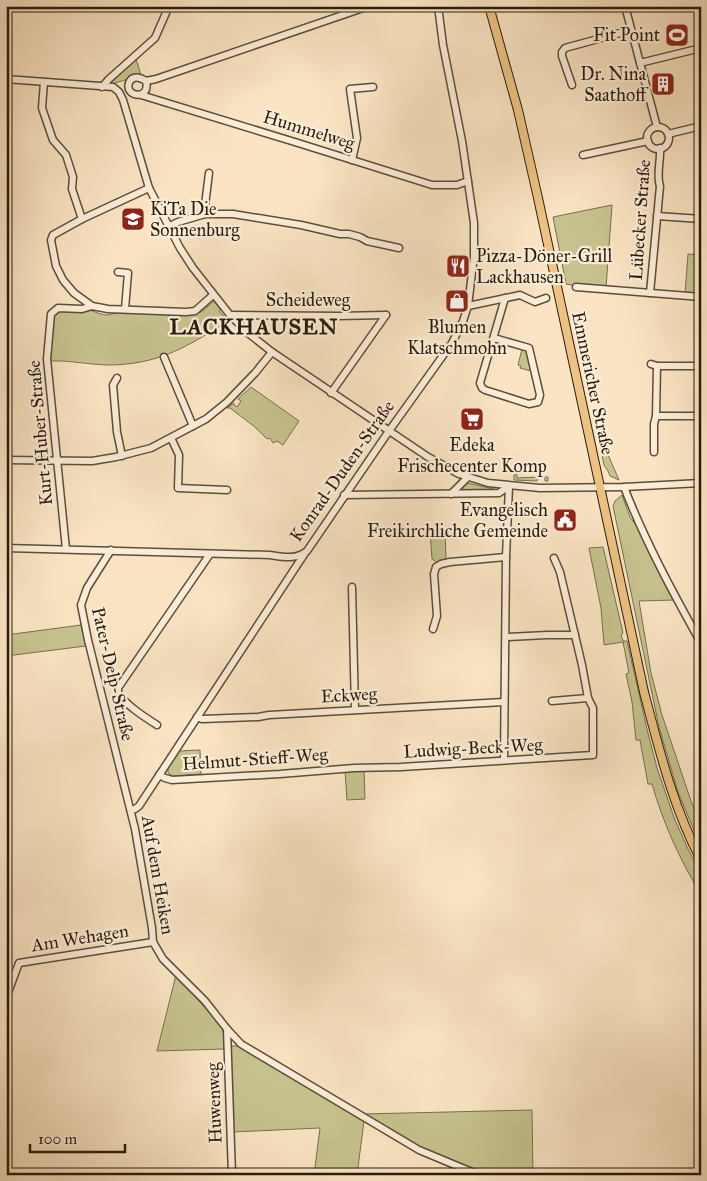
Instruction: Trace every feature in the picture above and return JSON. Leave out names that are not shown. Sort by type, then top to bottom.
[{"type":"main road","name":"Emmericher Straße","points":[[489,6],[518,110],[538,198],[644,692],[664,767],[681,818],[701,860]]},
{"type":"street","points":[[102,87],[155,38],[169,6]]},
{"type":"street","points":[[146,81],[369,6]]},
{"type":"street","name":"Konrad-Duden-Straße","points":[[6,548],[270,555],[292,558],[306,551],[388,430],[452,343],[468,306],[474,256],[474,223],[462,141],[443,45],[438,6]]},
{"type":"street","points":[[625,6],[656,127],[664,128],[668,134],[701,126]]},
{"type":"street","points":[[572,84],[562,56],[565,48],[632,30]]},
{"type":"street","points":[[640,63],[701,48]]},
{"type":"street","points":[[135,77],[141,77],[146,81],[147,86],[141,95],[134,95],[131,92],[128,85],[135,77]]},
{"type":"street","points":[[6,79],[113,87],[119,92],[149,188],[180,248],[192,268],[213,295],[248,333],[272,352],[428,457],[459,474],[488,483],[509,486],[546,488],[701,484]]},
{"type":"street","points":[[44,82],[42,108],[53,140],[66,155],[73,177],[72,189],[82,219]]},
{"type":"street","points":[[352,160],[357,138],[350,89],[373,87]]},
{"type":"street","name":"Hummelweg","points":[[141,95],[432,185],[457,185],[468,181]]},
{"type":"street","name":"Lübecker Straße","points":[[656,127],[649,132],[648,136],[650,145],[655,148],[665,146],[669,140],[668,134]]},
{"type":"street","points":[[583,155],[648,141]]},
{"type":"street","name":"Lübecker Straße","points":[[650,293],[660,186],[658,181],[660,148]]},
{"type":"street","points":[[205,214],[209,173]]},
{"type":"street","points":[[149,188],[82,219],[53,235],[51,240],[56,266],[63,280],[74,293],[92,306],[108,309],[195,311],[213,295]]},
{"type":"street","points":[[168,227],[205,214],[233,214],[348,234],[360,237],[367,242],[399,248]]},
{"type":"street","points":[[657,216],[701,219]]},
{"type":"street","points":[[118,272],[128,273],[125,309]]},
{"type":"street","points":[[576,288],[701,297]]},
{"type":"street","points":[[468,306],[520,295],[535,302],[546,298]]},
{"type":"street","points":[[494,338],[529,348],[540,395],[538,402],[528,404],[482,388],[480,383],[505,298]]},
{"type":"street","name":"Kurt-Huber-Straße","points":[[66,550],[47,359],[51,314],[58,308],[82,309],[92,306]]},
{"type":"street","name":"Scheideweg","points":[[230,315],[386,315],[332,393]]},
{"type":"street","points":[[6,460],[92,461],[122,456],[151,448],[206,419],[227,402],[272,352]]},
{"type":"street","points":[[164,356],[193,426]]},
{"type":"street","points":[[654,452],[654,424],[656,416],[654,365],[701,366]]},
{"type":"street","points":[[117,378],[113,385],[117,432],[122,456]]},
{"type":"street","points":[[656,416],[701,416]]},
{"type":"street","points":[[171,438],[178,455],[178,488],[227,490]]},
{"type":"street","points":[[451,494],[468,477]]},
{"type":"street","points":[[344,495],[499,493],[509,486]]},
{"type":"street","points":[[504,760],[506,557],[509,486]]},
{"type":"street","points":[[624,487],[635,516],[701,643]]},
{"type":"street","name":"Pater-Delp-Straße","points":[[111,550],[87,588],[81,605],[131,810]]},
{"type":"street","name":"Auf dem Heiken","points":[[306,551],[139,806],[131,810],[153,942],[163,959],[205,1001],[241,1044],[419,1150],[479,1175]]},
{"type":"street","points":[[157,725],[142,716],[123,700],[118,694],[118,688],[210,554]]},
{"type":"street","points":[[433,629],[437,616],[434,574],[436,567],[450,562],[506,557]]},
{"type":"street","points":[[552,701],[588,698],[560,572],[554,558]]},
{"type":"street","points":[[352,587],[355,710]]},
{"type":"street","points":[[506,638],[575,635]]},
{"type":"street","name":"Ludwig-Beck-Weg","points":[[354,768],[401,767],[594,755],[593,708],[588,698]]},
{"type":"street","name":"Eckweg","points":[[197,717],[202,719],[258,717],[504,702]]},
{"type":"street","name":"Helmut-Stieff-Weg","points":[[159,774],[172,780],[354,768]]},
{"type":"street","name":"Am Wehagen","points":[[6,998],[19,963],[153,942]]},
{"type":"street","name":"Huwenweg","points":[[227,1029],[232,1175]]},
{"type":"shaded area","points":[[136,59],[141,75],[112,84],[111,81]]},
{"type":"shaded area","points":[[612,205],[606,288],[566,284],[553,217]]},
{"type":"shaded area","points":[[688,254],[701,255],[701,296],[685,294]]},
{"type":"shaded area","points":[[214,301],[221,310],[219,311],[230,322],[158,358],[128,364],[110,365],[49,361],[54,317],[62,310],[87,309],[107,315],[115,313],[191,315],[201,312]]},
{"type":"shaded area","points":[[522,349],[528,355],[531,371],[520,368],[521,366],[518,365]]},
{"type":"shaded area","points":[[251,387],[299,421],[283,445],[277,441],[273,443],[270,438],[267,439],[255,427],[230,408],[227,408],[234,403],[237,407],[241,401],[238,399]]},
{"type":"shaded area","points":[[597,431],[619,480],[610,476],[604,465]]},
{"type":"shaded area","points":[[538,472],[542,472],[542,477],[548,477],[548,481],[545,481],[545,478],[537,479],[537,481],[514,480],[514,475],[517,473],[517,478],[538,477]]},
{"type":"shaded area","points":[[467,483],[500,491],[465,492],[462,487]]},
{"type":"shaded area","points":[[622,495],[630,517],[675,600],[639,601],[651,673],[662,715],[701,825],[701,847],[678,792],[659,727],[613,506],[615,501]]},
{"type":"shaded area","points":[[445,531],[446,559],[438,563],[432,559],[430,532]]},
{"type":"shaded area","points":[[603,547],[623,633],[621,635],[623,641],[627,641],[657,768],[675,820],[701,874],[701,894],[686,869],[673,841],[652,784],[648,784],[640,740],[636,740],[632,702],[626,674],[629,673],[623,642],[604,645],[601,608],[589,548]]},
{"type":"shaded area","points":[[81,625],[86,646],[6,656],[6,635]]},
{"type":"shaded area","points":[[200,750],[201,774],[173,776],[168,773],[168,767],[179,751]]},
{"type":"shaded area","points":[[364,770],[365,799],[347,800],[345,771]]},
{"type":"shaded area","points":[[176,975],[223,1028],[224,1049],[157,1051]]},
{"type":"shaded area","points":[[230,1046],[239,1046],[364,1121],[357,1175],[314,1175],[320,1128],[233,1132]]},
{"type":"shaded area","points":[[532,1110],[533,1175],[487,1175],[481,1173],[420,1148],[363,1114]]},
{"type":"place","name":"Fit Point","points":[[677,35]]},
{"type":"place","name":"Dr. Nina Saathoff","points":[[663,84]]},
{"type":"place","name":"KiTa Die Sonnenburg","points":[[133,219]]},
{"type":"place","name":"Pizza-Döner-Grill Lackhausen","points":[[458,266]]},
{"type":"place","name":"Blumen Klatschmohn","points":[[457,301]]},
{"type":"place","name":"Edeka Frischecenter Komp","points":[[472,419]]},
{"type":"place","name":"Evangelisch Freikirchliche Gemeinde","points":[[565,520]]},
{"type":"district","name":"LACKHAUSEN","points":[[254,326]]}]
